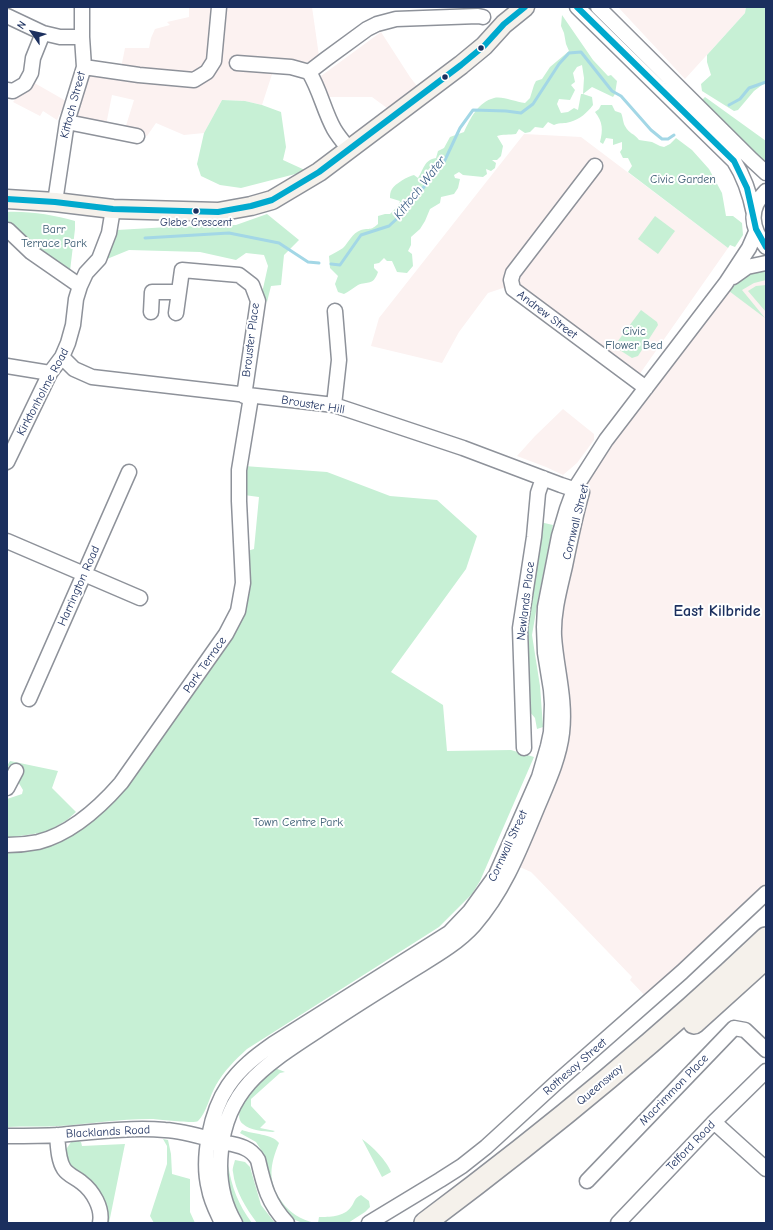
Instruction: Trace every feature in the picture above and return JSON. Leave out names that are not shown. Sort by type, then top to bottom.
[{"type":"highway","name":"Queensway","points":[[425,1223],[502,1165],[583,1100],[666,1029],[766,938]]},
{"type":"highway","name":"Queensway","points":[[450,1223],[618,1089],[766,958]]},
{"type":"main road","points":[[504,24],[508,7]]},
{"type":"main road","points":[[7,198],[113,209],[218,212],[252,206],[272,200],[319,172],[466,60],[484,46],[504,24],[525,7]]},
{"type":"street","name":"Kittoch Street","points":[[55,202],[67,122],[84,67],[82,7]]},
{"type":"street","points":[[84,67],[138,76],[191,80],[200,77],[207,72],[214,61],[219,7]]},
{"type":"street","points":[[577,7],[734,161],[748,188],[754,214],[756,232],[766,247]]},
{"type":"street","points":[[598,7],[766,173]]},
{"type":"street","points":[[7,16],[43,33],[60,37],[82,37]]},
{"type":"street","points":[[309,72],[332,54],[377,24],[396,19],[484,17]]},
{"type":"street","points":[[7,90],[13,91],[25,84],[31,73],[33,58],[43,33]]},
{"type":"street","points":[[236,63],[291,67],[309,72],[315,81],[326,113],[334,130],[349,149]]},
{"type":"street","points":[[67,122],[137,136]]},
{"type":"street","name":"Andrew Street","points":[[595,166],[513,273],[511,280],[513,289],[646,388]]},
{"type":"street","points":[[754,214],[758,201],[766,191]]},
{"type":"street","name":"Kirktonholme Road","points":[[7,462],[50,373],[62,357],[68,343],[73,325],[76,299],[80,286],[86,273],[99,259],[109,233],[113,209]]},
{"type":"street","name":"Cornwall Street","points":[[222,1223],[208,1188],[207,1162],[215,1140],[227,1121],[236,1102],[251,1080],[282,1054],[456,941],[481,917],[507,877],[553,770],[561,744],[563,700],[554,636],[554,625],[578,491],[591,463],[606,440],[726,283],[749,248],[756,232]]},
{"type":"street","points":[[10,237],[80,286]]},
{"type":"street","name":"Cornwall Street","points":[[726,283],[747,267],[766,263]]},
{"type":"street","name":"Brouster Place","points":[[179,292],[182,270],[239,275],[252,285],[258,301],[248,396]]},
{"type":"street","points":[[151,312],[152,292],[179,292],[176,313]]},
{"type":"street","points":[[334,406],[339,360],[335,310]]},
{"type":"street","name":"Brouster Hill","points":[[62,357],[74,369],[92,377],[334,406],[463,448],[578,491]]},
{"type":"street","points":[[7,366],[50,373]]},
{"type":"street","name":"Park Terrace","points":[[7,845],[39,842],[81,821],[105,801],[121,783],[227,633],[238,611],[243,583],[239,470],[248,396]]},
{"type":"street","name":"Harrington Road","points":[[29,699],[129,472]]},
{"type":"street","name":"Newlands Place","points":[[524,748],[520,628],[534,537],[538,492],[543,478]]},
{"type":"street","points":[[7,541],[140,598]]},
{"type":"street","points":[[7,788],[16,771]]},
{"type":"street","name":"Rothesay Street","points":[[369,1223],[462,1166],[486,1147],[682,972],[766,893]]},
{"type":"street","name":"Macrimmon Place","points":[[587,1181],[734,1028],[745,1030],[766,1050]]},
{"type":"street","name":"Telford Road","points":[[618,1223],[714,1122],[766,1071]]},
{"type":"street","points":[[714,1122],[766,1169]]},
{"type":"street","name":"Blacklands Road","points":[[7,1136],[57,1135],[150,1129],[197,1134],[215,1140]]},
{"type":"street","points":[[57,1135],[60,1160],[64,1168],[88,1187],[94,1195],[101,1219],[100,1223]]},
{"type":"street","points":[[215,1140],[247,1148],[255,1156],[258,1160],[269,1198],[274,1208],[287,1223]]},
{"type":"street","name":"Cornwall Street","points":[[215,1140],[220,1162],[222,1186],[227,1207],[235,1223]]},
{"type":"shaded area","points":[[189,7],[312,7],[319,56],[313,62],[276,62],[262,105],[245,101],[222,100],[204,133],[184,135],[156,123],[147,136],[125,129],[134,100],[112,95],[105,130],[67,122],[84,67],[120,73],[125,48],[149,48],[155,29],[170,25],[167,22],[189,17]]},
{"type":"shaded area","points":[[618,7],[746,7],[745,13],[685,79]]},
{"type":"shaded area","points":[[381,32],[417,86],[387,108],[372,97],[328,97],[321,76]]},
{"type":"shaded area","points":[[31,81],[66,101],[57,120],[43,111],[40,116],[13,102]]},
{"type":"shaded area","points":[[524,134],[581,137],[728,248],[632,385],[503,288],[488,293],[459,332],[442,363],[371,346],[379,318]]},
{"type":"shaded area","points":[[766,263],[766,893],[650,1001],[630,980],[632,977],[531,872],[513,864],[553,770],[554,636],[578,507],[591,463],[726,283]]},
{"type":"shaded area","points":[[563,409],[594,434],[594,440],[577,463],[563,475],[517,456]]},
{"type":"green space","points":[[746,7],[766,7],[766,82],[754,91],[738,110],[734,111],[702,91],[701,84],[711,75],[707,62],[707,55],[745,13]]},
{"type":"green space","points":[[562,15],[593,60],[608,76],[611,75],[617,81],[615,94],[613,97],[592,87],[583,94],[592,97],[593,105],[586,113],[577,119],[568,123],[554,125],[548,122],[543,128],[535,127],[530,132],[525,133],[519,129],[516,134],[497,136],[503,146],[501,156],[497,160],[492,160],[496,163],[495,168],[491,171],[486,169],[487,174],[483,177],[463,175],[459,172],[454,175],[455,178],[460,179],[458,188],[454,194],[441,197],[440,203],[430,209],[420,229],[411,237],[411,245],[408,251],[412,254],[413,266],[407,273],[397,272],[392,261],[387,261],[384,258],[379,263],[374,264],[374,268],[378,272],[372,281],[358,285],[344,294],[338,292],[335,284],[338,276],[330,268],[329,256],[343,248],[358,231],[371,229],[378,224],[378,216],[390,214],[398,206],[400,201],[390,198],[391,191],[394,187],[402,180],[411,176],[414,175],[418,178],[425,165],[432,159],[436,158],[438,151],[444,148],[450,137],[464,132],[475,112],[483,103],[494,98],[505,98],[525,103],[530,98],[536,81],[542,79],[550,67],[569,51],[561,26]],"holes":[[[582,65],[584,78],[583,94],[581,94],[578,110],[574,108],[568,112],[561,113],[557,104],[559,99],[570,100],[575,90],[571,85],[575,82],[573,73],[577,67]]]},
{"type":"green space","points":[[705,97],[766,141],[766,166],[701,101]]},
{"type":"green space","points":[[222,100],[245,101],[281,112],[286,147],[283,160],[307,171],[241,188],[220,185],[201,176],[197,164],[204,133]]},
{"type":"green space","name":"Civic Garden","points":[[601,105],[612,105],[615,111],[621,113],[624,125],[639,140],[652,142],[664,147],[676,138],[692,150],[709,169],[722,193],[726,216],[733,216],[742,223],[743,235],[735,247],[730,245],[728,248],[628,172],[632,166],[628,158],[623,158],[620,152],[622,149],[622,142],[613,145],[613,139],[606,138],[603,144],[600,142],[602,126],[600,119],[595,112]]},
{"type":"green space","name":"Barr Terrace Park","points":[[7,212],[41,214],[75,221],[70,271],[47,258],[11,228],[7,222]]},
{"type":"green space","points":[[267,214],[299,240],[284,255],[281,285],[271,286],[267,302],[262,293],[268,266],[264,255],[246,253],[236,260],[200,252],[129,250],[107,259],[117,230],[236,225]]},
{"type":"green space","points":[[655,216],[675,231],[658,254],[638,239]]},
{"type":"green space","points":[[766,270],[766,280],[754,283],[742,290],[765,318],[729,291],[745,277]]},
{"type":"green space","points":[[766,285],[766,312],[748,291],[756,286]]},
{"type":"green space","name":"Civic Flower Bed","points":[[641,310],[657,322],[658,325],[638,356],[632,358],[615,347],[615,345]]},
{"type":"green space","name":"Town Centre Park","points":[[244,466],[327,472],[390,496],[437,500],[477,536],[466,569],[391,672],[443,705],[447,751],[511,750],[534,757],[480,881],[472,894],[439,927],[247,1049],[230,1066],[219,1080],[201,1118],[198,1121],[190,1122],[138,1119],[59,1126],[7,1127],[7,851],[85,823],[229,637],[247,551],[254,549],[259,497],[244,495]]},
{"type":"green space","points":[[540,522],[553,525],[532,635],[540,686],[543,727],[537,729],[535,718],[529,711],[524,620]]},
{"type":"green space","points":[[10,761],[58,771],[52,788],[76,812],[67,820],[46,832],[7,838],[7,799],[22,794],[23,790],[17,780],[21,771],[7,766]]},
{"type":"green space","points":[[275,1068],[285,1072],[280,1073],[251,1099],[251,1106],[266,1122],[260,1128],[275,1131],[261,1131],[249,1128],[243,1124],[240,1118],[240,1111],[249,1094],[263,1078]]},
{"type":"green space","points":[[242,1130],[267,1136],[279,1143],[272,1166],[272,1180],[277,1194],[292,1213],[300,1218],[315,1223],[303,1223],[295,1220],[287,1214],[273,1198],[261,1150],[256,1142],[240,1133]]},
{"type":"green space","points":[[73,1139],[81,1142],[82,1146],[125,1144],[109,1223],[107,1223],[101,1200],[93,1184],[87,1178],[75,1172],[69,1164],[65,1151]]},
{"type":"green space","points":[[163,1139],[168,1140],[171,1154],[172,1174],[190,1179],[190,1212],[195,1223],[154,1223],[150,1216],[167,1164],[167,1146]]},
{"type":"green space","points":[[362,1139],[379,1154],[391,1172],[382,1177]]},
{"type":"green space","points":[[235,1160],[245,1162],[250,1167],[261,1205],[275,1223],[257,1223],[249,1211],[239,1193],[234,1179],[233,1169]]},
{"type":"green space","points":[[228,1165],[236,1196],[252,1223],[241,1223],[235,1209],[228,1187]]},
{"type":"green space","points":[[361,1195],[369,1201],[370,1207],[365,1212],[348,1223],[318,1223],[319,1217],[336,1216],[344,1213],[351,1207],[357,1197]]},
{"type":"waterway","name":"Kittoch Water","points":[[331,264],[340,265],[361,235],[389,226],[403,213],[444,162],[460,128],[473,110],[521,113],[533,104],[559,64],[569,53],[581,52],[612,91],[621,96],[651,130],[662,139],[668,139],[674,135]]},
{"type":"waterway","name":"Kittoch Water","points":[[729,105],[740,99],[749,88],[766,82]]},
{"type":"waterway","name":"Kittoch Water","points":[[145,238],[229,233],[279,243],[308,262],[319,263]]},
{"type":"transit line","points":[[7,199],[55,202],[113,209],[218,212],[251,206],[272,200],[319,172],[461,65],[484,46],[504,24],[525,7]]},
{"type":"transit line","points":[[577,7],[734,161],[747,188],[756,229],[766,247]]},
{"type":"place","name":"Glebe Crescent","points":[[196,211]]},
{"type":"district","name":"East Kilbride","points":[[717,611]]}]
